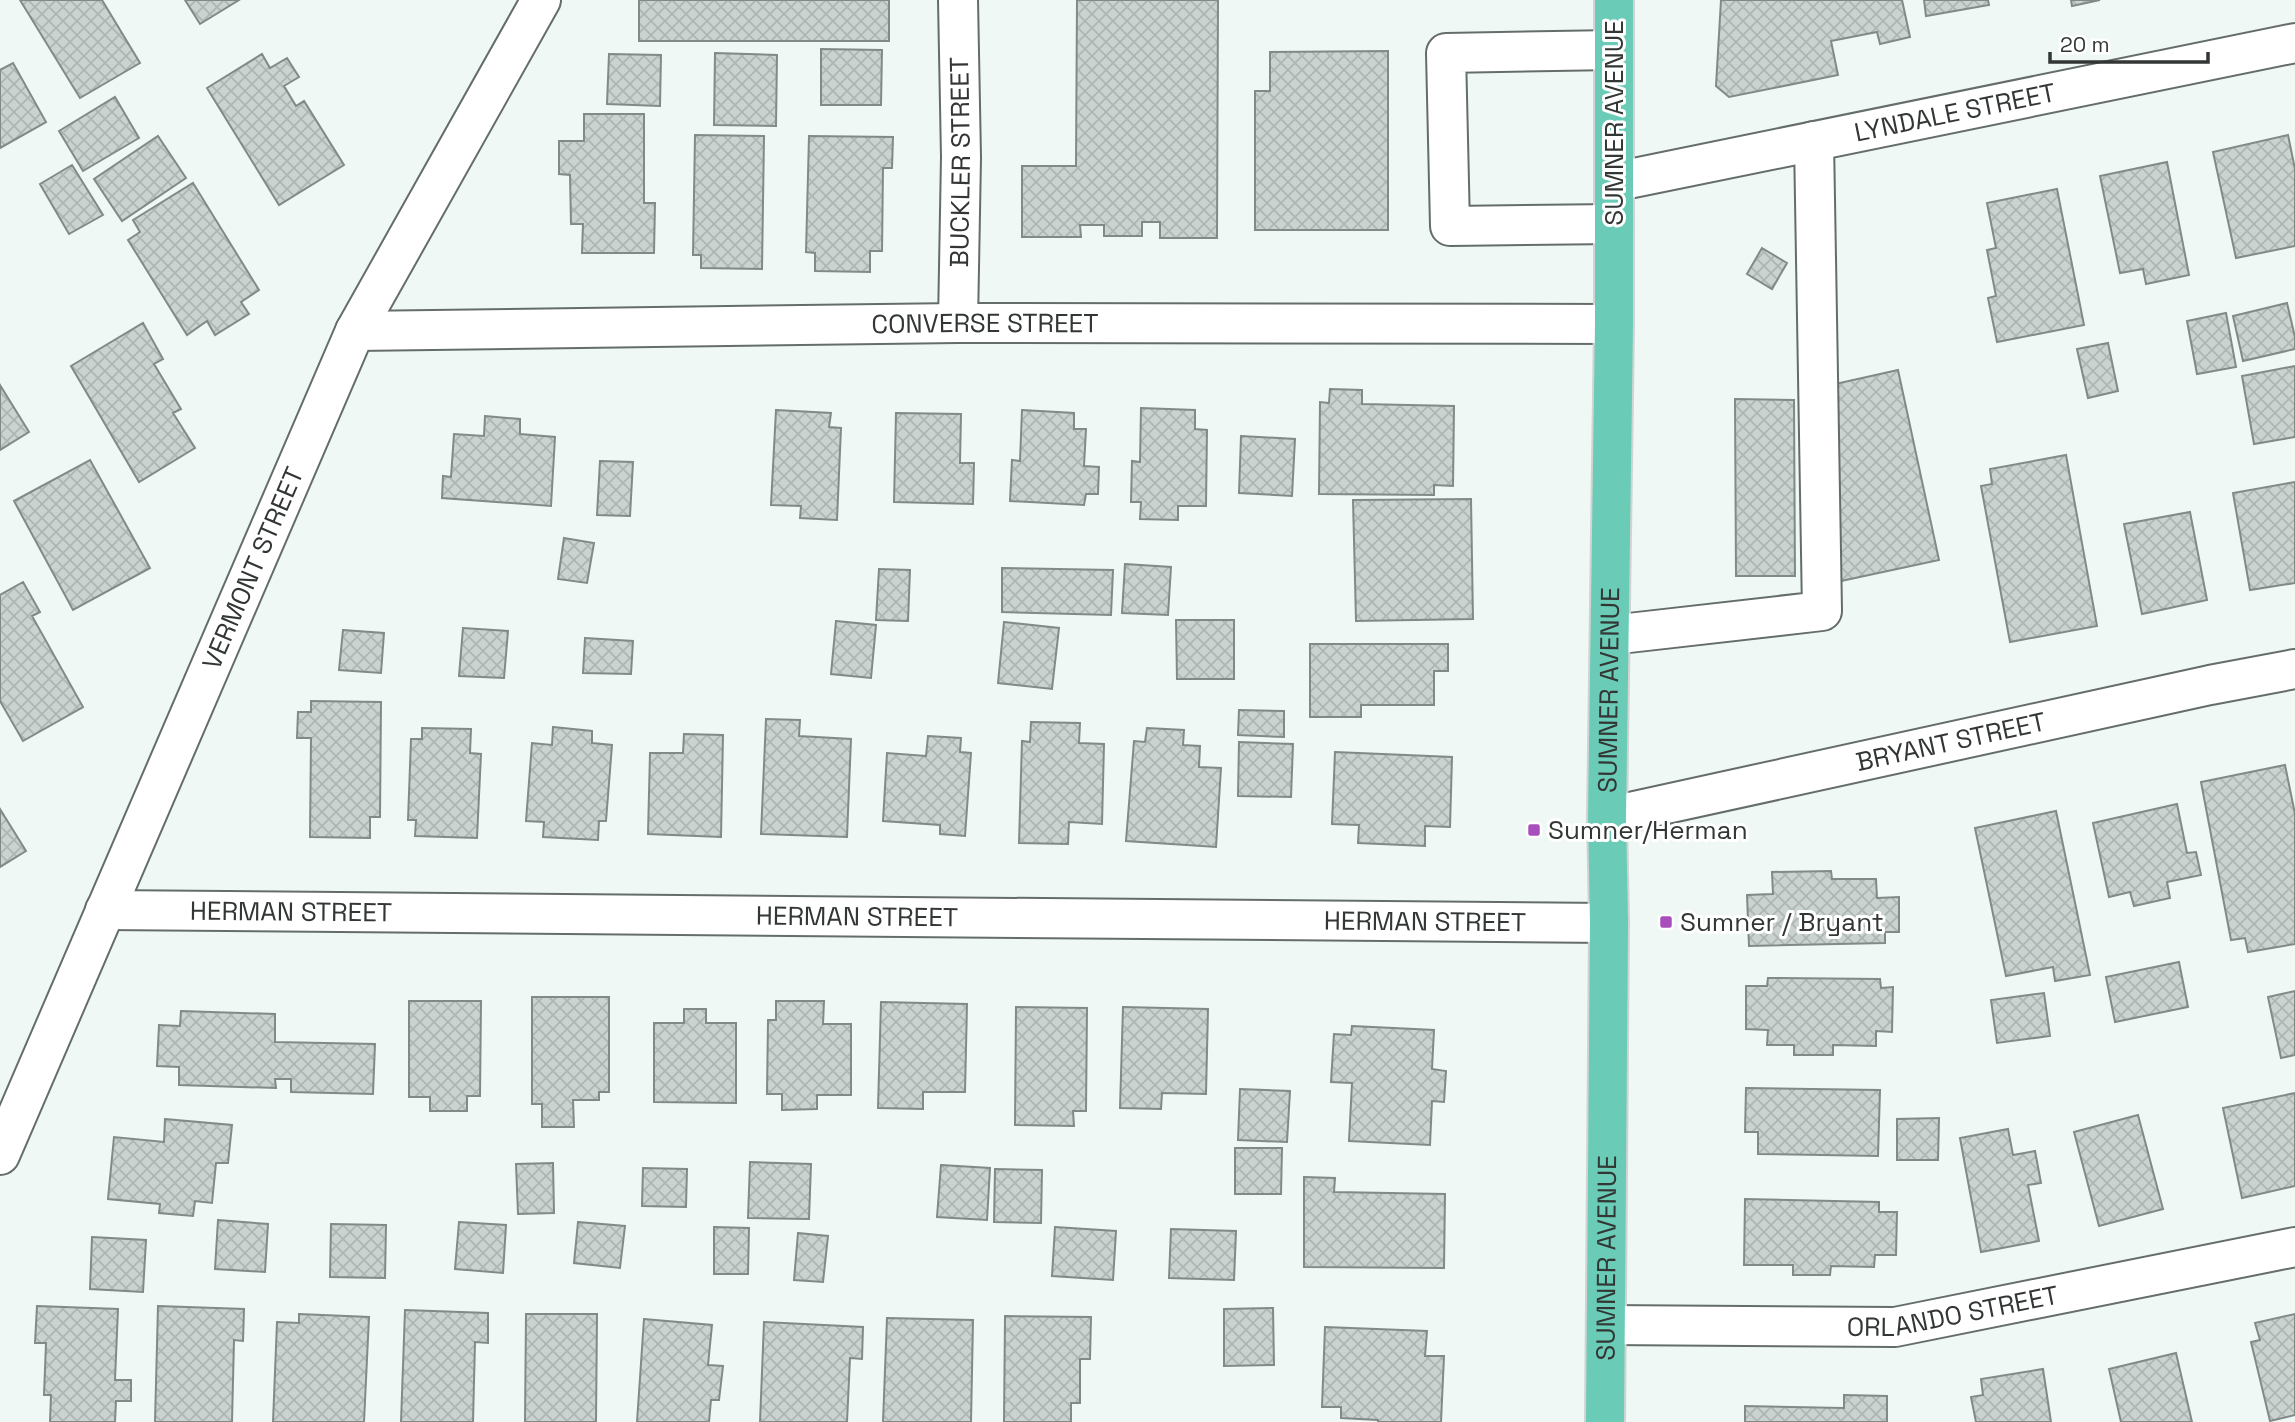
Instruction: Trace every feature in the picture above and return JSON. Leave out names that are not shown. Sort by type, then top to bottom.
[{"type":"main road","name":"SUMNER AVENUE","points":[[1605,1422],[1614,0]]},
{"type":"street","name":"VERMONT STREET","points":[[0,1155],[355,331],[541,0]]},
{"type":"street","name":"BUCKLER STREET","points":[[958,0],[961,157],[958,323]]},
{"type":"street","name":"LYNDALE STREET","points":[[1614,183],[2295,43]]},
{"type":"street","points":[[1614,50],[1446,53],[1450,226],[1614,224]]},
{"type":"street","points":[[1611,635],[1822,611],[1815,141]]},
{"type":"street","name":"CONVERSE STREET","points":[[355,331],[958,323],[1614,324]]},
{"type":"street","name":"BRYANT STREET","points":[[1607,817],[2210,685],[2295,669]]},
{"type":"street","name":"HERMAN STREET","points":[[105,910],[1609,923]]},
{"type":"street","name":"ORLANDO STREET","points":[[1605,1325],[1895,1327],[2295,1247]]},
{"type":"building","points":[[20,0],[102,0],[140,63],[80,98]]},
{"type":"building","points":[[185,0],[239,0],[200,24]]},
{"type":"building","points":[[639,0],[889,0],[889,41],[639,41]]},
{"type":"building","points":[[1077,0],[1218,0],[1217,238],[1160,238],[1160,222],[1142,222],[1142,236],[1104,236],[1104,225],[1080,225],[1081,237],[1022,237],[1022,166],[1076,166]]},
{"type":"building","points":[[1721,0],[1902,0],[1910,37],[1880,44],[1877,32],[1831,41],[1838,75],[1729,97],[1716,86]]},
{"type":"building","points":[[1924,0],[1988,0],[1989,5],[1926,16]]},
{"type":"building","points":[[2071,0],[2100,0],[2072,6]]},
{"type":"building","points":[[821,49],[882,50],[881,105],[821,105]]},
{"type":"building","points":[[1388,51],[1388,230],[1255,230],[1255,91],[1270,91],[1270,52]]},
{"type":"building","points":[[715,53],[777,55],[776,126],[714,125]]},
{"type":"building","points":[[262,54],[270,68],[287,58],[299,77],[284,86],[296,106],[304,101],[344,165],[279,205],[207,88]]},
{"type":"building","points":[[609,54],[661,55],[660,106],[607,104]]},
{"type":"building","points":[[13,63],[46,122],[0,148],[0,70]]},
{"type":"building","points":[[115,97],[139,138],[83,171],[59,131]]},
{"type":"building","points":[[584,114],[644,114],[644,203],[655,203],[654,253],[582,253],[583,224],[571,224],[570,175],[559,174],[559,141],[584,141]]},
{"type":"building","points":[[695,135],[764,136],[762,269],[701,268],[701,255],[693,255]]},
{"type":"building","points":[[2288,135],[2295,169],[2295,246],[2236,258],[2213,152]]},
{"type":"building","points":[[158,136],[186,178],[122,221],[94,179]]},
{"type":"building","points":[[809,136],[893,137],[892,168],[883,168],[882,251],[870,251],[870,272],[815,271],[815,253],[806,252]]},
{"type":"building","points":[[2167,162],[2189,275],[2146,284],[2143,269],[2120,273],[2100,176]]},
{"type":"building","points":[[72,165],[103,215],[69,234],[40,184]]},
{"type":"building","points":[[193,183],[259,290],[241,302],[249,314],[215,335],[207,321],[187,335],[128,240],[140,232],[133,220]]},
{"type":"building","points":[[2057,189],[2084,325],[1997,342],[1988,298],[1996,296],[1987,250],[1996,248],[1987,203]]},
{"type":"building","points":[[1762,248],[1787,263],[1772,289],[1747,274]]},
{"type":"building","points":[[2287,303],[2295,349],[2243,361],[2233,316]]},
{"type":"building","points":[[2226,313],[2236,367],[2197,374],[2187,321]]},
{"type":"building","points":[[143,323],[163,359],[154,364],[181,409],[173,413],[195,448],[139,482],[71,366]]},
{"type":"building","points":[[2108,343],[2118,391],[2088,398],[2077,349]]},
{"type":"building","points":[[2295,366],[2295,437],[2254,444],[2242,376]]},
{"type":"building","points":[[1898,370],[1939,560],[1841,581],[1828,521],[1835,384]]},
{"type":"building","points":[[0,385],[29,432],[0,450]]},
{"type":"building","points":[[1330,389],[1362,390],[1362,404],[1454,406],[1453,486],[1434,485],[1434,495],[1319,494],[1320,402],[1329,403]]},
{"type":"building","points":[[1735,399],[1794,400],[1795,576],[1736,576]]},
{"type":"building","points":[[1141,408],[1195,410],[1195,429],[1207,430],[1206,506],[1178,506],[1178,520],[1140,519],[1141,502],[1131,502],[1132,461],[1140,462]]},
{"type":"building","points":[[776,410],[831,413],[829,427],[841,428],[837,520],[800,518],[801,506],[771,505]]},
{"type":"building","points":[[1022,410],[1074,413],[1074,429],[1086,429],[1084,466],[1099,467],[1098,494],[1086,494],[1084,505],[1010,501],[1012,460],[1020,461]]},
{"type":"building","points":[[896,413],[961,414],[960,463],[974,463],[973,504],[894,502]]},
{"type":"building","points":[[485,416],[520,419],[520,434],[555,437],[551,506],[442,498],[443,476],[451,477],[454,434],[484,436]]},
{"type":"building","points":[[1241,436],[1295,439],[1292,496],[1239,493]]},
{"type":"building","points":[[2066,455],[2097,626],[2010,642],[1981,486],[1992,484],[1990,469]]},
{"type":"building","points":[[90,460],[150,568],[73,610],[14,501]]},
{"type":"building","points":[[600,461],[633,462],[630,516],[597,515]]},
{"type":"building","points":[[2295,482],[2295,583],[2250,590],[2233,493]]},
{"type":"building","points":[[1471,499],[1473,619],[1356,621],[1353,500]]},
{"type":"building","points":[[2190,512],[2207,600],[2142,614],[2124,524]]},
{"type":"building","points":[[564,538],[594,543],[587,583],[558,579]]},
{"type":"building","points":[[1125,564],[1171,567],[1168,615],[1122,613]]},
{"type":"building","points":[[1002,568],[1113,570],[1111,615],[1002,612]]},
{"type":"building","points":[[879,569],[910,570],[908,621],[876,620]]},
{"type":"building","points":[[23,582],[40,612],[32,616],[83,707],[23,741],[0,701],[0,595]]},
{"type":"building","points":[[1176,620],[1234,620],[1234,679],[1177,679]]},
{"type":"building","points":[[836,621],[876,625],[871,678],[831,674]]},
{"type":"building","points":[[1004,622],[1059,628],[1052,689],[998,683]]},
{"type":"building","points":[[463,628],[508,631],[504,678],[459,676]]},
{"type":"building","points":[[343,630],[384,633],[381,673],[339,670]]},
{"type":"building","points":[[585,638],[633,641],[631,674],[583,673]]},
{"type":"building","points":[[1310,644],[1448,644],[1448,671],[1434,671],[1434,705],[1361,705],[1361,717],[1310,717]]},
{"type":"building","points":[[311,701],[381,702],[380,817],[370,817],[370,838],[310,837],[311,738],[297,738],[298,712],[311,712]]},
{"type":"building","points":[[1239,710],[1284,711],[1284,737],[1238,735]]},
{"type":"building","points":[[766,719],[800,720],[799,736],[851,739],[847,837],[761,834]]},
{"type":"building","points":[[1031,722],[1080,723],[1079,743],[1104,744],[1102,824],[1069,822],[1068,844],[1019,843],[1022,741],[1030,742]]},
{"type":"building","points":[[553,727],[592,731],[592,743],[612,745],[606,821],[599,821],[598,840],[543,837],[544,822],[526,821],[532,743],[552,745]]},
{"type":"building","points":[[422,728],[471,729],[470,753],[481,754],[477,838],[415,836],[416,820],[408,820],[411,739],[422,739]]},
{"type":"building","points":[[1147,728],[1184,730],[1183,745],[1200,746],[1199,767],[1221,768],[1216,847],[1126,841],[1134,741],[1145,742]]},
{"type":"building","points":[[684,734],[723,735],[721,837],[648,834],[650,753],[683,753]]},
{"type":"building","points":[[928,736],[961,738],[960,752],[971,753],[965,836],[940,834],[940,825],[883,821],[887,753],[926,756]]},
{"type":"building","points":[[1239,742],[1293,744],[1291,797],[1238,796]]},
{"type":"building","points":[[1335,752],[1452,757],[1450,827],[1425,826],[1425,846],[1358,843],[1359,825],[1332,824]]},
{"type":"building","points":[[2285,765],[2295,814],[2295,944],[2248,952],[2245,938],[2231,940],[2201,782]]},
{"type":"building","points":[[2177,804],[2187,853],[2196,852],[2201,875],[2167,882],[2170,898],[2134,906],[2130,892],[2109,897],[2093,823]]},
{"type":"building","points":[[0,809],[26,851],[0,867]]},
{"type":"building","points":[[2056,811],[2090,975],[2055,981],[2053,967],[2006,976],[1975,828]]},
{"type":"building","points":[[1831,871],[1832,879],[1876,879],[1877,898],[1899,897],[1899,932],[1885,932],[1885,943],[1749,946],[1747,895],[1773,894],[1772,872]]},
{"type":"building","points":[[2179,962],[2188,1007],[2115,1022],[2106,977]]},
{"type":"building","points":[[1768,978],[1880,979],[1881,988],[1893,987],[1892,1032],[1876,1031],[1876,1046],[1833,1045],[1833,1055],[1794,1055],[1794,1045],[1767,1045],[1768,1030],[1746,1029],[1746,986],[1767,986]]},
{"type":"building","points":[[2295,991],[2295,1055],[2281,1058],[2268,997]]},
{"type":"building","points":[[2044,993],[2050,1036],[1997,1043],[1991,1000]]},
{"type":"building","points":[[532,997],[609,997],[609,1092],[599,1092],[599,1100],[573,1100],[574,1127],[542,1127],[542,1104],[532,1104]]},
{"type":"building","points":[[409,1001],[481,1001],[480,1096],[467,1096],[467,1111],[430,1111],[430,1097],[409,1097]]},
{"type":"building","points":[[776,1001],[824,1001],[823,1024],[851,1024],[851,1095],[817,1095],[817,1109],[782,1110],[782,1094],[767,1094],[768,1020],[776,1020]]},
{"type":"building","points":[[881,1002],[967,1004],[965,1092],[923,1092],[923,1109],[878,1108]]},
{"type":"building","points":[[1016,1007],[1087,1008],[1086,1111],[1073,1111],[1074,1126],[1015,1125]]},
{"type":"building","points":[[1123,1007],[1208,1009],[1206,1094],[1162,1093],[1161,1109],[1120,1108]]},
{"type":"building","points":[[684,1009],[706,1009],[706,1023],[736,1023],[736,1103],[654,1102],[654,1023],[684,1023]]},
{"type":"building","points":[[181,1011],[275,1014],[275,1042],[375,1044],[373,1094],[291,1092],[291,1079],[275,1079],[276,1088],[179,1085],[179,1067],[157,1066],[159,1025],[180,1026]]},
{"type":"building","points":[[1352,1026],[1434,1030],[1432,1069],[1446,1071],[1444,1102],[1432,1101],[1430,1145],[1349,1141],[1352,1083],[1331,1082],[1334,1034],[1351,1035]]},
{"type":"building","points":[[1746,1088],[1880,1090],[1878,1156],[1758,1154],[1758,1132],[1745,1132]]},
{"type":"building","points":[[1240,1089],[1290,1091],[1287,1142],[1238,1140]]},
{"type":"building","points":[[2295,1093],[2295,1186],[2242,1198],[2223,1108]]},
{"type":"building","points":[[2138,1115],[2163,1209],[2099,1226],[2074,1132]]},
{"type":"building","points":[[1939,1118],[1938,1160],[1897,1160],[1897,1119]]},
{"type":"building","points":[[165,1119],[232,1125],[228,1163],[216,1163],[212,1203],[195,1201],[193,1216],[159,1213],[160,1204],[108,1199],[114,1137],[164,1142]]},
{"type":"building","points":[[2008,1129],[2013,1155],[2035,1151],[2041,1183],[2028,1185],[2039,1241],[1981,1252],[1960,1138]]},
{"type":"building","points":[[1235,1148],[1282,1148],[1281,1194],[1235,1194]]},
{"type":"building","points":[[750,1162],[811,1164],[809,1219],[748,1218]]},
{"type":"building","points":[[553,1163],[554,1213],[518,1214],[516,1164]]},
{"type":"building","points":[[941,1165],[990,1168],[987,1220],[937,1217]]},
{"type":"building","points":[[643,1168],[687,1169],[686,1207],[642,1206]]},
{"type":"building","points":[[995,1169],[1042,1170],[1041,1223],[994,1222]]},
{"type":"building","points":[[1304,1177],[1335,1178],[1334,1192],[1445,1194],[1444,1268],[1304,1267]]},
{"type":"building","points":[[1745,1199],[1879,1202],[1879,1212],[1897,1212],[1896,1255],[1875,1255],[1874,1267],[1831,1266],[1830,1275],[1793,1275],[1793,1265],[1744,1265]]},
{"type":"building","points":[[218,1220],[268,1224],[265,1272],[215,1269]]},
{"type":"building","points":[[459,1222],[506,1225],[503,1273],[455,1269]]},
{"type":"building","points":[[578,1222],[625,1226],[620,1268],[574,1263]]},
{"type":"building","points":[[331,1224],[386,1225],[385,1278],[330,1277]]},
{"type":"building","points":[[714,1227],[749,1228],[748,1274],[714,1274]]},
{"type":"building","points":[[1055,1227],[1116,1231],[1113,1280],[1052,1276]]},
{"type":"building","points":[[1171,1229],[1236,1231],[1234,1280],[1169,1278]]},
{"type":"building","points":[[798,1233],[828,1236],[823,1282],[794,1280]]},
{"type":"building","points":[[92,1237],[146,1240],[143,1292],[90,1289]]},
{"type":"building","points":[[37,1306],[118,1309],[115,1380],[131,1380],[131,1401],[116,1401],[115,1422],[50,1422],[51,1395],[44,1395],[46,1343],[35,1343]]},
{"type":"building","points":[[158,1306],[244,1309],[243,1341],[234,1340],[232,1422],[155,1422]]},
{"type":"building","points":[[1273,1308],[1274,1365],[1224,1366],[1224,1309]]},
{"type":"building","points":[[405,1310],[488,1313],[488,1343],[475,1342],[473,1422],[401,1422]]},
{"type":"building","points":[[299,1314],[369,1317],[364,1422],[273,1422],[277,1322],[299,1323]]},
{"type":"building","points":[[526,1314],[597,1314],[596,1422],[525,1422]]},
{"type":"building","points":[[2295,1314],[2295,1415],[2270,1421],[2251,1342],[2260,1340],[2255,1323]]},
{"type":"building","points":[[1005,1316],[1091,1317],[1090,1359],[1080,1359],[1080,1403],[1071,1403],[1071,1422],[1004,1422]]},
{"type":"building","points":[[887,1318],[973,1320],[971,1422],[883,1422]]},
{"type":"building","points":[[644,1319],[712,1325],[708,1365],[723,1366],[719,1400],[711,1400],[709,1422],[637,1422]]},
{"type":"building","points":[[764,1322],[863,1327],[862,1359],[850,1358],[847,1422],[760,1422]]},
{"type":"building","points":[[1325,1327],[1427,1331],[1425,1356],[1444,1356],[1441,1422],[1378,1422],[1341,1418],[1341,1407],[1322,1407]]},
{"type":"building","points":[[2176,1353],[2192,1422],[2121,1422],[2109,1369]]},
{"type":"building","points":[[2043,1369],[2051,1422],[1976,1422],[1971,1397],[1983,1395],[1981,1379]]},
{"type":"building","points":[[1844,1395],[1887,1396],[1887,1422],[1745,1422],[1745,1406],[1844,1408]]},
{"type":"place","name":"Sumner/Herman","points":[[1534,830]]},
{"type":"place","name":"Sumner / Bryant","points":[[1666,922]]}]
